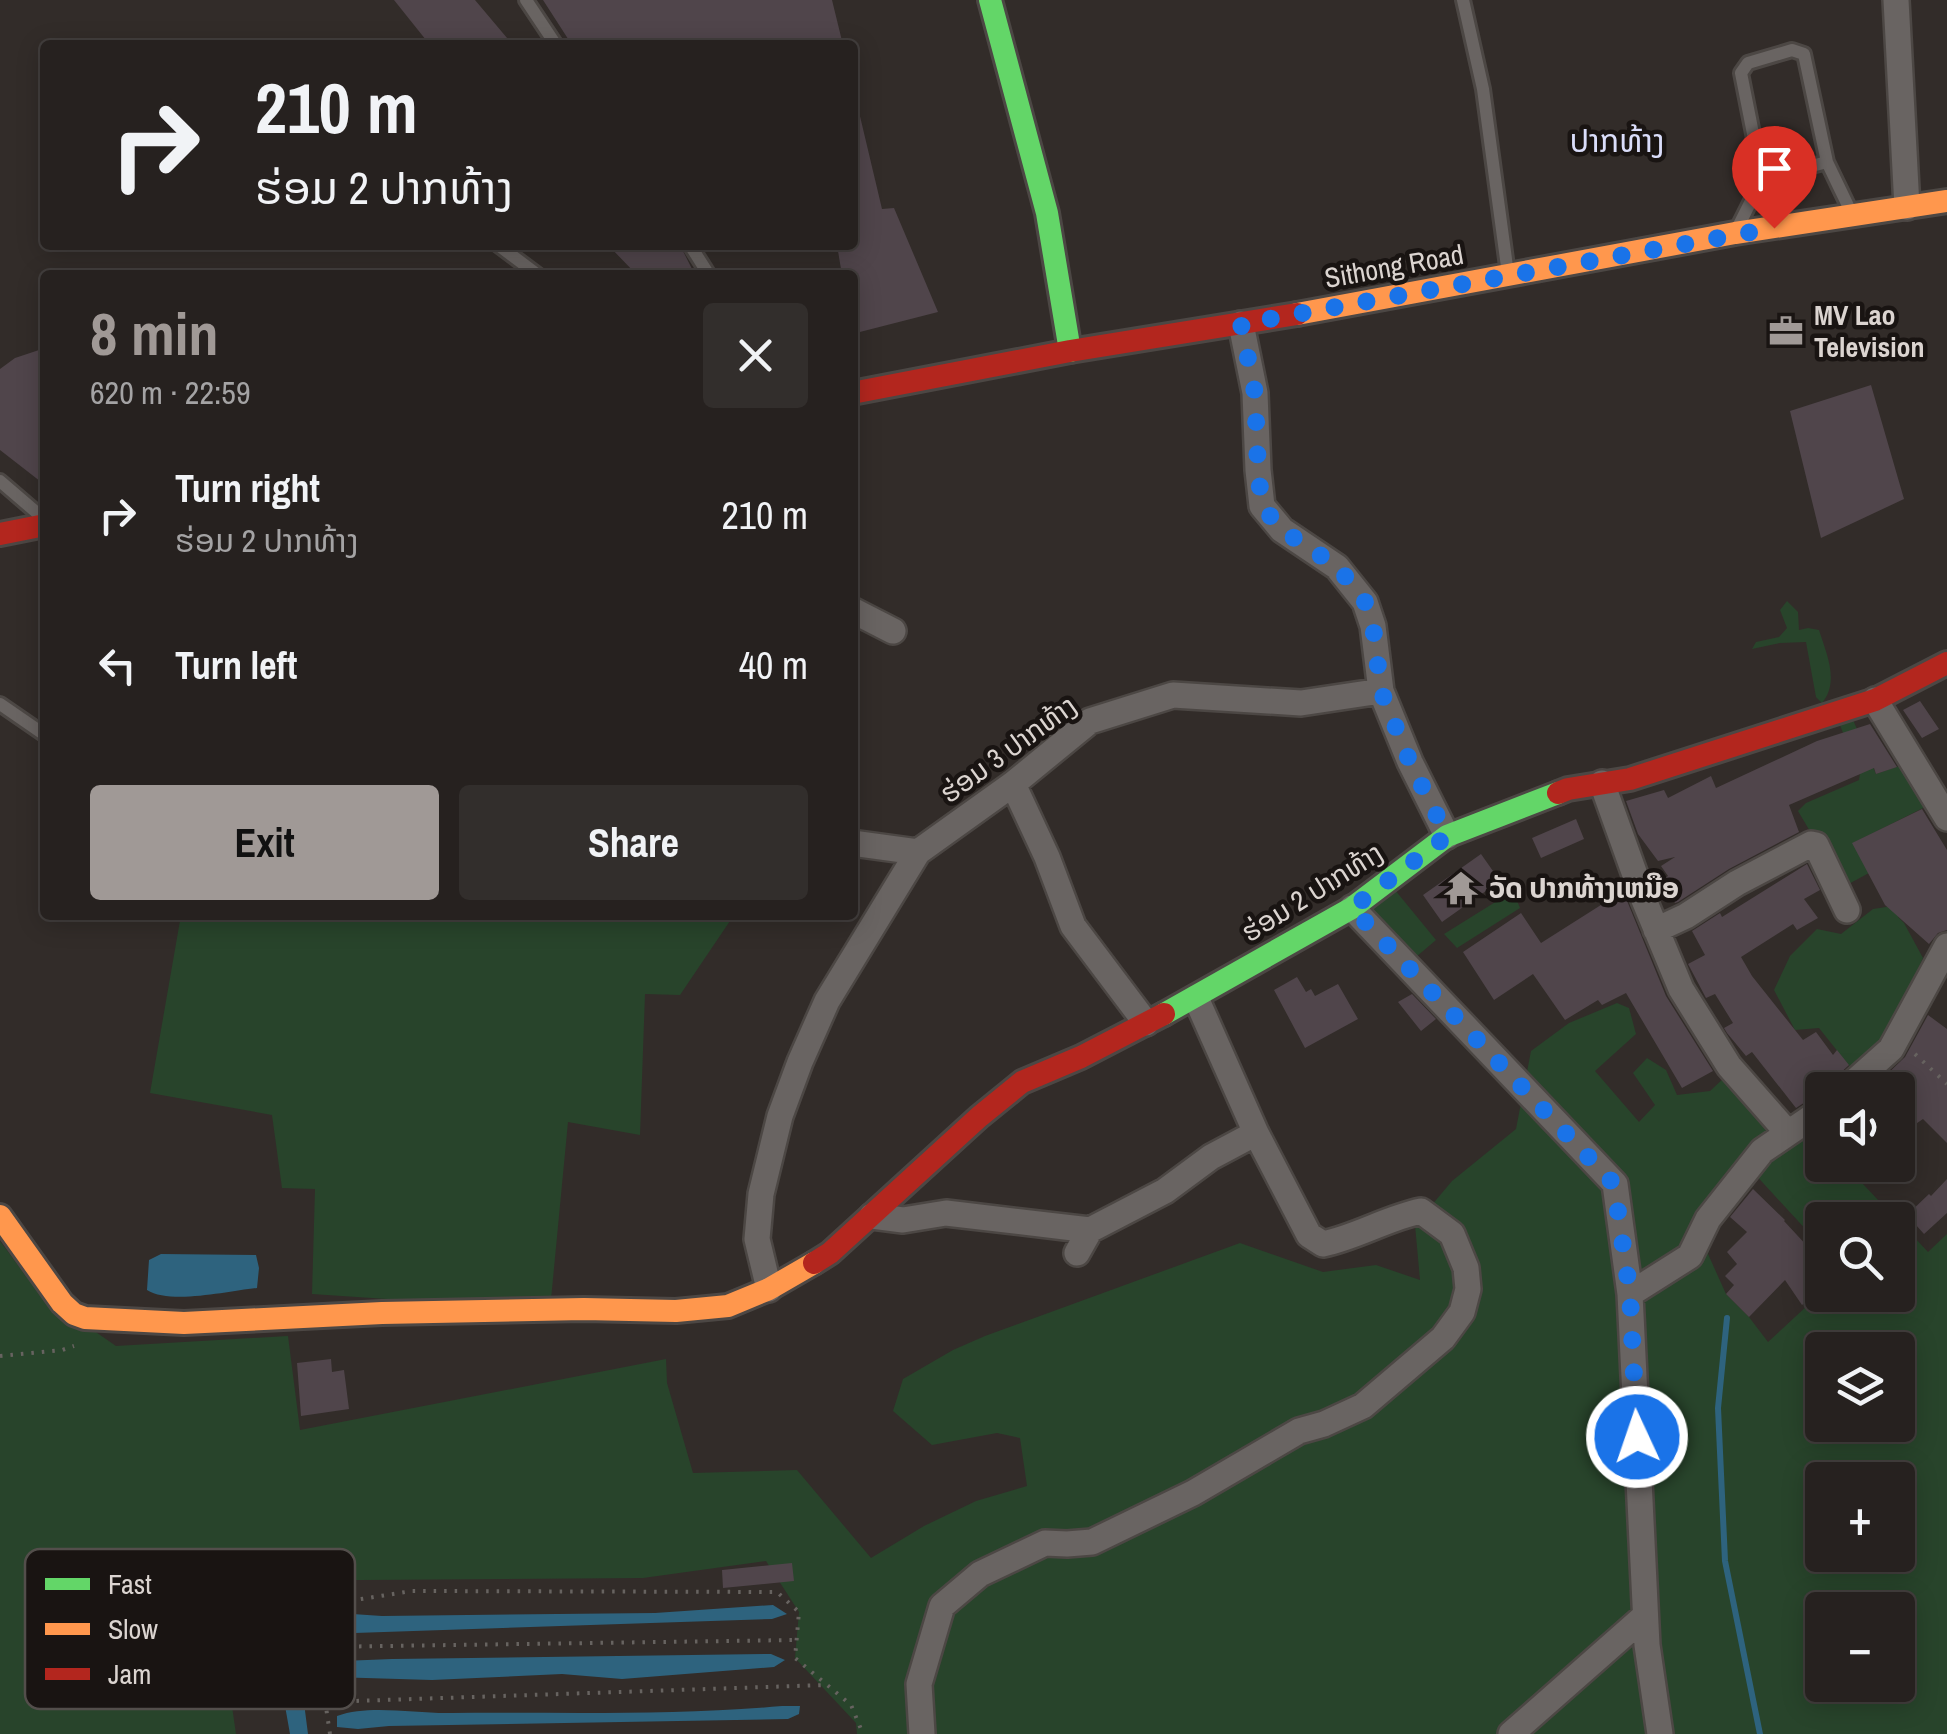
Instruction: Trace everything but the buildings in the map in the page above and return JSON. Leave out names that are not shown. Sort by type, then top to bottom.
[{"type":"street","points":[[990,0],[1047,213],[1070,351]]},
{"type":"street","points":[[1896,0],[1908,207]]},
{"type":"street","name":"Sithong Road","points":[[858,392],[1735,233],[1947,201]]},
{"type":"street","points":[[1241,324],[1255,393],[1262,506],[1282,530],[1338,567],[1365,602],[1373,626],[1381,691],[1410,762],[1447,836]]},
{"type":"street","points":[[0,534],[40,524]]},
{"type":"street","points":[[858,613],[892,631]]},
{"type":"street","name":"ຮ່ອມ 2 ປາກທ້າງ","points":[[0,1216],[62,1303],[85,1318],[184,1323],[438,1312],[676,1311],[728,1306],[770,1288],[830,1253],[979,1116],[1022,1082],[1082,1057],[1196,998],[1352,908],[1447,836],[1568,790],[1630,778],[1875,700],[1947,663]]},
{"type":"street","name":"ຮ່ອມ 3 ປາກທ້າງ","points":[[770,1288],[756,1240],[761,1194],[780,1116],[827,1001],[918,852],[1013,784],[1090,721],[1173,694],[1301,703],[1381,691]]},
{"type":"street","points":[[1875,700],[1947,818]]},
{"type":"street","points":[[1602,783],[1681,990],[1730,1066],[1788,1134]]},
{"type":"street","points":[[1013,784],[1048,856],[1073,926],[1146,1023]]},
{"type":"street","points":[[858,844],[918,852]]},
{"type":"street","points":[[1656,930],[1811,844],[1816,845],[1847,910]]},
{"type":"street","points":[[1352,908],[1614,1184],[1630,1294],[1646,1645],[1660,1734]]},
{"type":"street","points":[[1865,1072],[1891,1049],[1947,946]]},
{"type":"street","points":[[922,1734],[919,1684],[942,1606],[980,1574],[1045,1542],[1092,1542],[1193,1493],[1299,1431],[1363,1406],[1443,1338],[1462,1312],[1468,1289],[1466,1268],[1452,1234],[1421,1211],[1344,1240],[1323,1244],[1308,1235],[1256,1133],[1196,998]]},
{"type":"street","points":[[1630,1294],[1690,1256],[1708,1219],[1762,1151],[1805,1122]]},
{"type":"street","points":[[1077,1254],[1090,1230],[1165,1190],[1210,1157],[1256,1133]]},
{"type":"street","points":[[872,1216],[903,1220],[946,1213],[1090,1230]]},
{"type":"street","points":[[1510,1734],[1645,1616]]},
{"type":"lane","points":[[526,0],[553,40]]},
{"type":"lane","points":[[1463,0],[1482,89],[1509,276]]},
{"type":"lane","points":[[1735,233],[1762,179],[1741,74],[1748,63],[1792,50],[1804,54],[1827,162],[1852,216]]},
{"type":"lane","points":[[1762,179],[1827,162]]},
{"type":"lane","points":[[505,250],[531,270]]},
{"type":"lane","points":[[0,481],[40,518]]},
{"type":"lane","points":[[0,704],[40,732]]},
{"type":"path","points":[[1897,1038],[1947,1084]]},
{"type":"path","points":[[0,1356],[76,1345]]},
{"type":"path","points":[[355,1600],[412,1590],[777,1592],[799,1612],[795,1658],[851,1706],[863,1734]]},
{"type":"path","points":[[355,1646],[796,1640]]},
{"type":"path","points":[[355,1701],[826,1685]]},
{"type":"path","points":[[327,1709],[330,1734]]},
{"type":"green space","points":[[1787,601],[1798,612],[1799,630],[1819,630],[1831,676],[1822,703],[1816,697],[1806,642],[1752,649],[1756,642],[1779,637],[1787,628],[1780,610]]},
{"type":"green space","points":[[1851,715],[1876,774],[1905,764],[1929,805],[1853,843],[1869,873],[1843,887],[1798,811],[1806,803],[1859,780],[1837,718]]},
{"type":"green space","points":[[1395,890],[1436,940],[1416,957],[1366,909]]},
{"type":"green space","points":[[1513,891],[1520,908],[1457,948],[1444,934]]},
{"type":"green space","points":[[1899,905],[1898,917],[1923,958],[1884,1042],[1851,1068],[1819,1028],[1795,1030],[1774,990],[1790,956],[1817,929],[1841,934],[1873,909]]},
{"type":"green space","points":[[180,920],[731,920],[680,995],[645,994],[640,1135],[568,1122],[550,1310],[312,1294],[315,1189],[282,1188],[272,1115],[150,1093]]},
{"type":"green space","points":[[1617,1003],[1629,1008],[1636,1034],[1595,1071],[1639,1122],[1655,1105],[1633,1073],[1647,1058],[1666,1070],[1677,1095],[1710,1091],[1725,1077],[1749,1069],[1771,1108],[1805,1123],[1805,1182],[1861,1182],[1880,1202],[1805,1202],[1805,1229],[1752,1171],[1722,1210],[1708,1254],[1726,1294],[1768,1342],[1805,1308],[1805,1312],[1915,1312],[1915,1238],[1928,1252],[1947,1234],[1947,1734],[857,1734],[856,1723],[795,1658],[799,1612],[766,1561],[643,1578],[355,1580],[355,1549],[25,1549],[25,1709],[232,1709],[236,1734],[0,1734],[0,1241],[38,1292],[116,1346],[288,1336],[300,1430],[666,1359],[667,1383],[693,1473],[797,1470],[871,1558],[976,1501],[1027,1486],[1020,1438],[997,1433],[932,1445],[893,1411],[903,1379],[985,1336],[1240,1243],[1323,1272],[1376,1265],[1420,1280],[1415,1225],[1452,1181],[1516,1129],[1531,1051],[1569,1023]]},
{"type":"water","points":[[161,1254],[256,1255],[257,1288],[185,1297],[157,1294],[147,1290],[149,1260]]},
{"type":"water","points":[[773,1605],[787,1614],[772,1619],[355,1633],[355,1614],[655,1613]]},
{"type":"water","points":[[771,1654],[785,1660],[774,1667],[622,1679],[562,1674],[432,1680],[355,1678],[355,1660]]},
{"type":"water","points":[[800,1706],[799,1714],[788,1719],[337,1727],[337,1716],[364,1711],[617,1713]]},
{"type":"water","points":[[286,1709],[305,1709],[308,1734],[290,1734]]},
{"type":"waterway","points":[[1727,1318],[1718,1408],[1725,1561],[1760,1734]]},
{"type":"traffic: fast","points":[[990,0],[1047,213],[1070,351]]},
{"type":"traffic: fast","points":[[1164,1014],[1352,908],[1447,836],[1558,793]]},
{"type":"traffic: slow","points":[[1297,314],[1735,233],[1947,201]]},
{"type":"traffic: slow","points":[[0,1216],[62,1303],[85,1318],[184,1323],[382,1313],[676,1311],[728,1306],[769,1289],[814,1263]]},
{"type":"traffic: jam","points":[[858,392],[1070,351],[1297,314]]},
{"type":"traffic: jam","points":[[0,534],[40,526]]},
{"type":"traffic: jam","points":[[1558,793],[1630,779],[1875,700],[1947,663]]},
{"type":"traffic: jam","points":[[814,1263],[1022,1082],[1164,1014]]},
{"type":"place","name":"MV Lao Television","points":[[1786,331]]},
{"type":"place","name":"ວັດ ປາກທ້າງເຫນືອ","points":[[1461,888]]},
{"type":"district","name":"ປາກທ້າງ","points":[[1617,140]]},
{"type":"route","points":[[1637,1437],[1630,1294],[1614,1184],[1352,908],[1447,836],[1410,762],[1381,691],[1373,626],[1365,602],[1338,567],[1282,530],[1262,506],[1255,393],[1241,324],[1774,228]]}]
